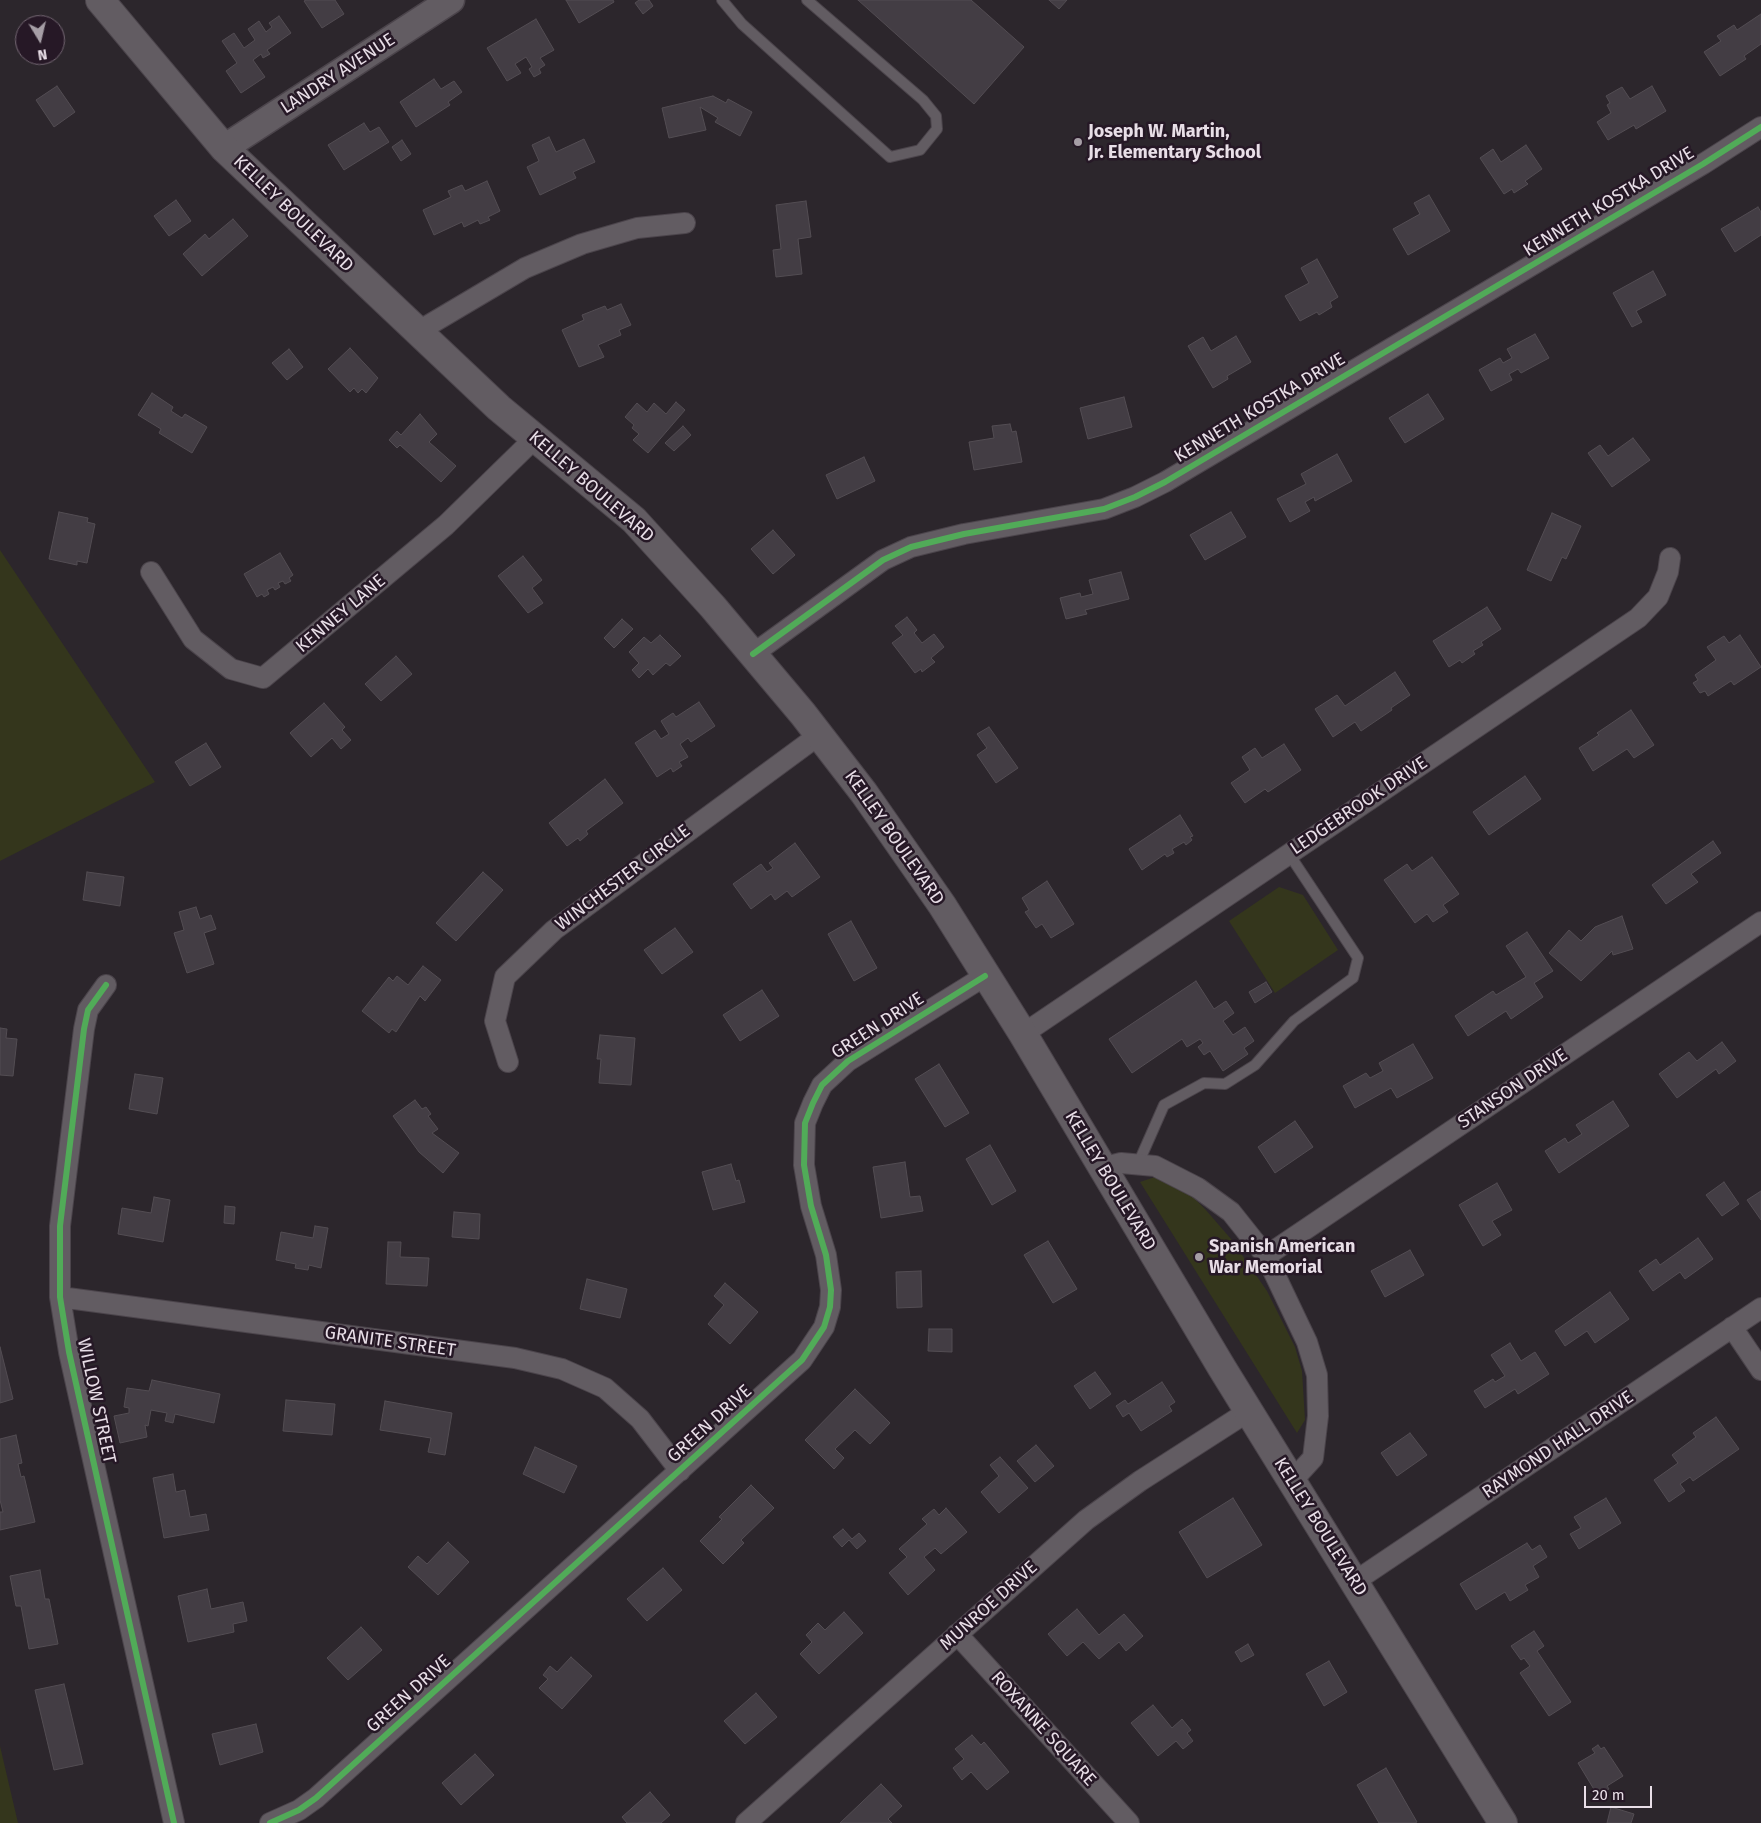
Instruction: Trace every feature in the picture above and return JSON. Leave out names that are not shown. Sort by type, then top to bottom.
[{"type":"main road","name":"KELLEY BOULEVARD","points":[[100,0],[224,148],[499,408],[634,520],[714,607],[819,734],[864,793],[942,905],[1023,1034],[1101,1168],[1249,1411],[1503,1823]]},
{"type":"street","name":"LANDRY AVENUE","points":[[224,148],[451,0]]},
{"type":"street","name":"KENNETH KOSTKA DRIVE","points":[[753,654],[884,560],[911,547],[964,534],[1076,516],[1104,509],[1135,497],[1165,482],[1704,164],[1761,127]]},
{"type":"street","points":[[417,332],[526,268],[582,244],[637,228],[685,222]]},
{"type":"street","name":"KENNEY LANE","points":[[151,572],[193,639],[231,669],[263,678],[446,525],[535,438]]},
{"type":"street","name":"LEDGEBROOK DRIVE","points":[[1023,1034],[1638,618],[1658,597],[1668,572],[1670,558]]},
{"type":"street","name":"WINCHESTER CIRCLE","points":[[508,1062],[495,1021],[505,977],[554,930],[819,734]]},
{"type":"street","name":"STANSON DRIVE","points":[[1266,1256],[1761,922]]},
{"type":"street","name":"GREEN DRIVE","points":[[270,1823],[299,1810],[316,1798],[789,1372],[814,1343],[824,1327],[830,1307],[830,1271],[811,1206],[804,1165],[803,1144],[805,1123],[822,1086],[848,1061],[985,976]]},
{"type":"street","name":"WILLOW STREET","points":[[106,985],[88,1010],[84,1029],[60,1226],[60,1297],[69,1352],[174,1823]]},
{"type":"street","points":[[1101,1168],[1121,1162],[1155,1166],[1198,1188],[1231,1212],[1266,1256],[1308,1342],[1317,1375],[1318,1416],[1313,1458],[1292,1481]]},
{"type":"street","name":"GRANITE STREET","points":[[60,1297],[515,1358],[562,1369],[605,1388],[640,1419],[680,1471]]},
{"type":"street","name":"RAYMOND HALL DRIVE","points":[[1354,1582],[1761,1308]]},
{"type":"street","points":[[1732,1327],[1761,1370]]},
{"type":"street","name":"MUNROE DRIVE","points":[[746,1823],[1086,1520],[1140,1481],[1249,1411]]},
{"type":"street","name":"ROXANNE SQUARE","points":[[956,1634],[1129,1823]]},
{"type":"lane","points":[[722,0],[742,24],[890,157],[920,150],[937,129],[936,116],[923,100],[807,0]]},
{"type":"lane","points":[[1138,1164],[1164,1105],[1204,1083],[1225,1084],[1254,1065],[1294,1021],[1353,978],[1358,958],[1289,854]]},
{"type":"green space","points":[[0,550],[155,782],[0,861]]},
{"type":"green space","points":[[1279,887],[1303,895],[1338,950],[1275,993],[1229,921]]},
{"type":"green space","points":[[1155,1177],[1169,1182],[1191,1195],[1205,1209],[1231,1239],[1267,1291],[1295,1347],[1302,1371],[1305,1420],[1297,1433],[1140,1182]]},
{"type":"green space","points":[[0,1746],[18,1823],[0,1823]]},
{"type":"building","points":[[335,0],[344,14],[322,28],[304,1]]},
{"type":"building","points":[[566,0],[613,0],[614,2],[579,23]]},
{"type":"building","points":[[639,0],[649,0],[653,6],[643,14],[635,3]]},
{"type":"building","points":[[858,0],[971,0],[1024,47],[974,104]]},
{"type":"building","points":[[1049,0],[1067,0],[1059,9]]},
{"type":"building","points":[[1761,14],[1761,44],[1744,56],[1746,59],[1720,76],[1704,52],[1721,41],[1717,36],[1734,25],[1737,30]]},
{"type":"building","points":[[279,16],[291,33],[267,50],[270,54],[263,58],[261,54],[253,60],[265,77],[241,93],[226,71],[237,63],[222,41],[234,33],[244,48],[255,40],[248,29],[259,21],[266,32],[272,27],[269,23]]},
{"type":"building","points":[[536,19],[554,50],[540,58],[545,65],[539,69],[541,73],[534,77],[529,69],[532,67],[526,57],[515,64],[521,73],[507,81],[487,48]]},
{"type":"building","points":[[434,79],[441,89],[454,81],[462,92],[448,102],[450,105],[416,127],[400,102]]},
{"type":"building","points":[[57,86],[75,112],[54,127],[36,100]]},
{"type":"building","points":[[1652,86],[1666,111],[1636,129],[1634,125],[1608,140],[1597,122],[1611,113],[1607,105],[1610,103],[1606,96],[1622,87],[1630,99]]},
{"type":"building","points":[[713,96],[726,103],[728,99],[752,112],[740,136],[715,122],[718,118],[700,107],[706,130],[669,138],[662,108]]},
{"type":"building","points":[[364,123],[370,132],[379,127],[389,142],[344,170],[328,145]]},
{"type":"building","points":[[549,137],[556,152],[584,139],[595,162],[573,172],[576,178],[540,195],[527,167],[539,161],[532,145]]},
{"type":"building","points":[[402,140],[411,154],[401,161],[392,147]]},
{"type":"building","points":[[1526,145],[1542,169],[1525,181],[1528,184],[1514,193],[1512,189],[1504,194],[1480,158],[1493,149],[1501,162]]},
{"type":"building","points":[[487,181],[500,211],[488,217],[490,220],[480,224],[478,220],[464,227],[462,222],[434,235],[423,210],[451,197],[448,191],[462,185],[465,191]]},
{"type":"building","points":[[1429,195],[1450,231],[1408,255],[1393,229],[1420,214],[1414,203]]},
{"type":"building","points":[[176,200],[191,221],[169,236],[154,216]]},
{"type":"building","points":[[806,201],[811,237],[798,239],[802,274],[776,277],[773,250],[781,249],[776,205]]},
{"type":"building","points":[[1758,207],[1761,212],[1761,235],[1735,252],[1721,229]]},
{"type":"building","points":[[233,219],[248,236],[202,276],[183,254],[205,234],[209,239]]},
{"type":"building","points":[[1317,259],[1338,297],[1330,302],[1332,307],[1319,315],[1317,312],[1300,321],[1285,296],[1309,283],[1301,268]]},
{"type":"building","points":[[1653,271],[1666,295],[1636,311],[1642,322],[1632,327],[1613,293]]},
{"type":"building","points":[[621,304],[631,325],[619,330],[621,335],[598,345],[604,357],[579,367],[562,330],[584,320],[582,315],[605,306],[607,310]]},
{"type":"building","points":[[1535,334],[1549,358],[1521,373],[1518,369],[1509,374],[1512,380],[1491,391],[1479,370],[1500,358],[1503,363],[1512,358],[1507,349]]},
{"type":"building","points":[[1236,336],[1251,362],[1227,376],[1228,379],[1213,388],[1188,346],[1203,337],[1211,351]]},
{"type":"building","points":[[350,348],[378,378],[366,393],[362,389],[358,393],[354,388],[350,392],[328,369]]},
{"type":"building","points":[[289,349],[303,367],[287,380],[272,363]]},
{"type":"building","points":[[152,393],[173,407],[171,411],[182,418],[185,414],[207,427],[192,453],[159,433],[161,429],[138,415]]},
{"type":"building","points":[[1428,394],[1444,419],[1405,443],[1389,418]]},
{"type":"building","points":[[1124,397],[1132,427],[1088,439],[1080,408]]},
{"type":"building","points":[[676,402],[685,410],[648,453],[633,440],[639,434],[632,428],[634,425],[625,417],[637,403],[647,412],[654,403],[666,414]]},
{"type":"building","points":[[420,414],[437,434],[429,442],[456,466],[441,482],[400,445],[397,448],[389,440],[397,431],[401,435]]},
{"type":"building","points":[[1010,424],[1012,432],[1016,431],[1022,462],[974,470],[969,442],[994,438],[992,426]]},
{"type":"building","points":[[683,426],[691,435],[674,451],[665,443]]},
{"type":"building","points":[[1633,438],[1650,460],[1612,487],[1588,453],[1600,445],[1608,456]]},
{"type":"building","points":[[1337,454],[1352,481],[1315,501],[1314,497],[1305,502],[1310,511],[1290,522],[1277,499],[1306,484],[1301,474]]},
{"type":"building","points":[[864,457],[875,481],[837,499],[826,475]]},
{"type":"building","points":[[59,512],[88,518],[87,522],[95,524],[87,563],[77,561],[77,565],[49,559]]},
{"type":"building","points":[[1231,512],[1246,537],[1205,560],[1190,535]]},
{"type":"building","points":[[1552,513],[1581,526],[1566,559],[1562,557],[1551,581],[1527,570]]},
{"type":"building","points":[[773,530],[795,555],[773,574],[751,549]]},
{"type":"building","points":[[280,553],[293,575],[289,578],[291,581],[285,584],[283,581],[278,583],[280,587],[275,590],[273,587],[267,590],[269,594],[264,597],[262,594],[257,597],[244,574]]},
{"type":"building","points":[[523,556],[542,580],[532,588],[543,603],[528,613],[498,576]]},
{"type":"building","points":[[1121,572],[1129,599],[1085,610],[1087,614],[1066,619],[1060,598],[1080,593],[1081,597],[1093,594],[1089,580]]},
{"type":"building","points":[[1487,607],[1501,629],[1481,642],[1483,645],[1473,651],[1475,654],[1462,663],[1460,660],[1449,667],[1433,641]]},
{"type":"building","points":[[907,617],[917,630],[914,633],[922,643],[934,634],[944,647],[931,658],[935,662],[922,672],[921,669],[915,673],[892,643],[903,635],[895,626]]},
{"type":"building","points":[[622,619],[633,629],[614,648],[604,638]]},
{"type":"building","points":[[660,635],[681,656],[670,666],[666,663],[653,675],[648,669],[639,678],[632,670],[639,663],[629,652],[644,637],[651,643]]},
{"type":"building","points":[[1740,635],[1761,667],[1734,685],[1731,681],[1708,696],[1705,691],[1700,693],[1693,683],[1698,680],[1695,675],[1716,660],[1707,647],[1724,636],[1729,643]]},
{"type":"building","points":[[396,656],[412,674],[381,701],[365,684]]},
{"type":"building","points":[[1395,672],[1410,695],[1361,731],[1355,722],[1333,737],[1315,709],[1337,695],[1345,706]]},
{"type":"building","points":[[699,702],[715,726],[691,742],[688,738],[680,744],[688,757],[679,762],[682,766],[673,772],[671,768],[657,777],[635,743],[655,730],[661,739],[669,734],[661,721],[673,713],[676,717]]},
{"type":"building","points":[[324,703],[345,727],[342,730],[351,740],[341,749],[332,738],[311,757],[290,733]]},
{"type":"building","points":[[1631,710],[1654,745],[1634,758],[1627,749],[1593,771],[1579,748]]},
{"type":"building","points":[[989,727],[1018,768],[996,783],[977,755],[987,748],[977,734]]},
{"type":"building","points":[[206,743],[221,767],[190,786],[175,762]]},
{"type":"building","points":[[1284,744],[1301,770],[1268,792],[1265,789],[1245,803],[1231,783],[1250,770],[1242,757],[1255,748],[1262,758]]},
{"type":"building","points":[[1525,776],[1541,799],[1489,835],[1473,812]]},
{"type":"building","points":[[605,779],[623,803],[586,831],[588,834],[580,841],[578,838],[567,846],[549,823]]},
{"type":"building","points":[[1180,815],[1193,836],[1190,837],[1192,840],[1186,845],[1184,842],[1172,849],[1174,853],[1167,857],[1165,854],[1142,870],[1129,849]]},
{"type":"building","points":[[1713,841],[1721,853],[1691,874],[1698,882],[1666,904],[1652,885]]},
{"type":"building","points":[[795,843],[820,877],[792,897],[787,891],[775,900],[771,894],[751,909],[733,884],[761,864],[767,872],[773,868],[769,863]]},
{"type":"building","points":[[1432,857],[1459,894],[1443,905],[1448,912],[1433,922],[1427,914],[1415,923],[1384,880],[1407,864],[1412,871]]},
{"type":"building","points":[[87,872],[124,877],[120,906],[83,900]]},
{"type":"building","points":[[483,872],[503,890],[456,941],[436,923]]},
{"type":"building","points":[[1047,881],[1074,924],[1051,938],[1042,924],[1036,928],[1025,912],[1029,910],[1022,898]]},
{"type":"building","points":[[196,907],[200,919],[211,915],[216,929],[204,933],[214,964],[187,973],[174,933],[184,930],[179,912]]},
{"type":"building","points":[[1622,916],[1633,949],[1613,955],[1612,951],[1581,981],[1549,953],[1569,930],[1581,941],[1595,927]]},
{"type":"building","points":[[851,921],[877,968],[854,981],[828,934]]},
{"type":"building","points":[[675,928],[693,952],[662,974],[644,950]]},
{"type":"building","points":[[1527,932],[1553,971],[1534,983],[1543,997],[1511,1019],[1506,1011],[1468,1036],[1455,1016],[1493,991],[1496,995],[1526,977],[1506,946]]},
{"type":"building","points":[[423,966],[441,980],[425,1001],[420,996],[396,1032],[392,1029],[389,1033],[362,1011],[389,977],[393,981],[397,976],[408,985]]},
{"type":"building","points":[[1196,981],[1214,1009],[1226,1001],[1234,1013],[1223,1021],[1233,1035],[1245,1027],[1254,1041],[1244,1048],[1248,1054],[1223,1071],[1210,1051],[1204,1055],[1198,1047],[1203,1043],[1200,1039],[1187,1047],[1182,1039],[1132,1073],[1109,1039]]},
{"type":"building","points":[[1266,982],[1272,992],[1255,1003],[1249,992]]},
{"type":"building","points":[[762,990],[779,1016],[740,1041],[723,1015]]},
{"type":"building","points":[[0,1028],[7,1029],[6,1038],[17,1039],[13,1076],[0,1075]]},
{"type":"building","points":[[600,1035],[635,1038],[631,1085],[599,1083],[601,1059],[597,1059]]},
{"type":"building","points":[[1722,1042],[1736,1061],[1719,1074],[1716,1069],[1677,1098],[1659,1074],[1689,1052],[1697,1061]]},
{"type":"building","points":[[1413,1044],[1433,1078],[1397,1098],[1391,1088],[1355,1108],[1343,1086],[1366,1073],[1370,1078],[1383,1071],[1379,1063]]},
{"type":"building","points":[[939,1064],[969,1113],[945,1127],[915,1079]]},
{"type":"building","points":[[135,1074],[163,1078],[157,1114],[129,1109]]},
{"type":"building","points":[[415,1100],[422,1109],[426,1107],[431,1114],[428,1116],[438,1129],[432,1133],[459,1153],[443,1173],[419,1152],[393,1116]]},
{"type":"building","points":[[1613,1101],[1629,1126],[1559,1173],[1545,1151],[1565,1138],[1568,1143],[1582,1134],[1576,1125]]},
{"type":"building","points":[[1295,1121],[1313,1147],[1275,1173],[1258,1147]]},
{"type":"building","points":[[990,1145],[1016,1191],[992,1205],[966,1159]]},
{"type":"building","points":[[905,1162],[910,1197],[920,1196],[923,1211],[881,1218],[873,1167]]},
{"type":"building","points":[[731,1164],[736,1181],[739,1180],[745,1202],[713,1210],[702,1172]]},
{"type":"building","points":[[1724,1182],[1739,1204],[1722,1216],[1706,1195]]},
{"type":"building","points":[[1497,1183],[1512,1210],[1492,1221],[1501,1235],[1483,1246],[1459,1205]]},
{"type":"building","points":[[1761,1191],[1761,1220],[1747,1200]]},
{"type":"building","points":[[154,1197],[170,1200],[163,1242],[118,1234],[122,1208],[151,1213]]},
{"type":"building","points":[[225,1206],[235,1207],[234,1224],[224,1223]]},
{"type":"building","points":[[454,1212],[480,1214],[479,1239],[452,1237]]},
{"type":"building","points":[[315,1226],[328,1228],[321,1268],[309,1265],[308,1270],[295,1268],[296,1264],[276,1260],[281,1232],[313,1238]]},
{"type":"building","points":[[1698,1238],[1713,1259],[1685,1279],[1680,1272],[1653,1291],[1639,1271],[1656,1259],[1660,1265]]},
{"type":"building","points":[[1048,1241],[1077,1289],[1053,1303],[1024,1255]]},
{"type":"building","points":[[388,1242],[401,1242],[400,1257],[429,1258],[427,1286],[386,1284]]},
{"type":"building","points":[[1410,1250],[1424,1275],[1385,1297],[1371,1271]]},
{"type":"building","points":[[921,1271],[922,1307],[897,1308],[896,1272]]},
{"type":"building","points":[[587,1279],[627,1289],[620,1318],[580,1309]]},
{"type":"building","points":[[725,1283],[758,1312],[730,1344],[708,1324],[724,1305],[714,1296]]},
{"type":"building","points":[[1610,1292],[1629,1319],[1595,1343],[1587,1331],[1565,1346],[1555,1331]]},
{"type":"building","points":[[929,1329],[952,1329],[952,1352],[928,1351]]},
{"type":"building","points":[[1510,1343],[1521,1361],[1535,1352],[1549,1374],[1518,1394],[1515,1389],[1485,1408],[1474,1391],[1493,1379],[1495,1382],[1505,1376],[1491,1355]]},
{"type":"building","points":[[0,1347],[13,1399],[0,1403]]},
{"type":"building","points":[[1095,1372],[1111,1394],[1090,1409],[1074,1386]]},
{"type":"building","points":[[152,1380],[220,1394],[214,1423],[175,1414],[173,1423],[165,1421],[167,1413],[151,1410],[148,1426],[145,1425],[147,1437],[120,1443],[114,1416],[129,1413],[129,1408],[124,1407],[127,1388],[149,1391]]},
{"type":"building","points":[[1162,1382],[1175,1402],[1169,1406],[1172,1411],[1141,1431],[1129,1413],[1123,1417],[1116,1406],[1125,1400],[1128,1404]]},
{"type":"building","points":[[855,1389],[890,1423],[870,1444],[855,1430],[835,1449],[844,1458],[834,1469],[805,1440]]},
{"type":"building","points":[[286,1400],[335,1404],[332,1435],[283,1431]]},
{"type":"building","points":[[385,1401],[452,1413],[445,1455],[428,1452],[431,1438],[380,1430]]},
{"type":"building","points":[[1716,1417],[1739,1449],[1693,1481],[1690,1477],[1680,1484],[1685,1491],[1669,1502],[1654,1480],[1678,1463],[1672,1455],[1696,1437],[1693,1433]]},
{"type":"building","points":[[1410,1433],[1427,1455],[1397,1476],[1381,1453]]},
{"type":"building","points":[[16,1435],[22,1463],[18,1464],[21,1477],[24,1476],[35,1522],[0,1530],[0,1512],[3,1512],[0,1500],[0,1439]]},
{"type":"building","points":[[1036,1445],[1054,1466],[1035,1482],[1017,1461]]},
{"type":"building","points":[[535,1447],[577,1466],[564,1493],[523,1474]]},
{"type":"building","points":[[1000,1457],[1028,1488],[999,1513],[981,1492],[999,1476],[990,1465]]},
{"type":"building","points":[[173,1474],[176,1492],[185,1490],[190,1517],[206,1514],[209,1530],[164,1538],[153,1478]]},
{"type":"building","points":[[751,1485],[774,1508],[741,1540],[744,1543],[723,1564],[700,1541],[722,1519],[719,1517]]},
{"type":"building","points":[[1233,1498],[1262,1545],[1207,1578],[1179,1532]]},
{"type":"building","points":[[1606,1498],[1621,1523],[1579,1549],[1570,1534],[1581,1528],[1574,1517]]},
{"type":"building","points":[[946,1508],[967,1532],[941,1554],[935,1548],[924,1557],[935,1570],[908,1595],[889,1573],[907,1557],[899,1549],[927,1524],[922,1519],[934,1509],[939,1515]]},
{"type":"building","points":[[843,1529],[852,1539],[859,1533],[866,1541],[857,1549],[849,1540],[842,1547],[833,1537]]},
{"type":"building","points":[[448,1542],[469,1562],[438,1595],[408,1567],[418,1556],[427,1564]]},
{"type":"building","points":[[1527,1543],[1532,1550],[1540,1545],[1547,1557],[1533,1566],[1539,1577],[1525,1585],[1528,1590],[1510,1601],[1505,1592],[1476,1610],[1460,1584]]},
{"type":"building","points":[[663,1568],[682,1590],[647,1621],[627,1599]]},
{"type":"building","points":[[40,1570],[45,1599],[49,1599],[58,1644],[29,1649],[21,1606],[16,1606],[10,1576]]},
{"type":"building","points":[[207,1589],[211,1609],[243,1602],[247,1621],[233,1624],[234,1632],[188,1642],[178,1596]]},
{"type":"building","points":[[1077,1609],[1099,1635],[1124,1614],[1143,1636],[1126,1651],[1119,1642],[1099,1659],[1083,1642],[1067,1656],[1048,1634]]},
{"type":"building","points":[[844,1612],[863,1633],[819,1674],[800,1654],[812,1642],[806,1635],[818,1623],[825,1630]]},
{"type":"building","points":[[361,1627],[382,1650],[348,1680],[327,1658]]},
{"type":"building","points":[[1534,1631],[1544,1646],[1537,1651],[1571,1702],[1549,1716],[1520,1673],[1530,1666],[1524,1658],[1521,1660],[1511,1646]]},
{"type":"building","points":[[1248,1644],[1254,1655],[1241,1662],[1235,1652]]},
{"type":"building","points":[[571,1657],[592,1676],[562,1709],[539,1688],[548,1679],[543,1675],[550,1666],[557,1672]]},
{"type":"building","points":[[1329,1661],[1347,1692],[1324,1706],[1306,1674]]},
{"type":"building","points":[[64,1684],[83,1764],[54,1770],[35,1690]]},
{"type":"building","points":[[756,1693],[777,1717],[745,1744],[724,1721]]},
{"type":"building","points":[[1153,1705],[1172,1728],[1182,1719],[1191,1730],[1187,1733],[1193,1741],[1183,1749],[1176,1741],[1158,1756],[1131,1723]]},
{"type":"building","points":[[256,1724],[263,1752],[220,1765],[212,1734]]},
{"type":"building","points":[[972,1735],[981,1745],[984,1742],[1009,1772],[987,1790],[971,1772],[962,1780],[953,1768],[964,1759],[955,1749]]},
{"type":"building","points":[[1598,1745],[1601,1749],[1604,1747],[1623,1776],[1607,1786],[1609,1789],[1598,1796],[1578,1763],[1595,1753],[1592,1749]]},
{"type":"building","points":[[475,1754],[494,1775],[461,1805],[442,1783]]},
{"type":"building","points":[[1386,1768],[1417,1822],[1379,1823],[1357,1785]]},
{"type":"building","points":[[881,1784],[902,1806],[888,1819],[892,1823],[840,1823]]},
{"type":"building","points":[[650,1792],[670,1815],[661,1823],[627,1823],[622,1817]]},
{"type":"building","points":[[1611,1807],[1634,1814],[1631,1823],[1607,1823]]},
{"type":"cycle path","points":[[753,654],[883,560],[911,547],[964,534],[1104,509],[1135,497],[1165,482],[1703,164],[1761,127]]},
{"type":"cycle path","points":[[270,1823],[299,1810],[316,1798],[802,1360],[824,1327],[830,1307],[831,1290],[826,1255],[811,1206],[804,1165],[805,1123],[813,1103],[822,1085],[848,1061],[985,976]]},
{"type":"cycle path","points":[[106,985],[88,1010],[84,1029],[60,1226],[60,1297],[69,1352],[174,1823]]},
{"type":"place","name":"Joseph W. Martin, Jr. Elementary School","points":[[1078,142]]},
{"type":"place","name":"Spanish American War Memorial","points":[[1199,1257]]}]
